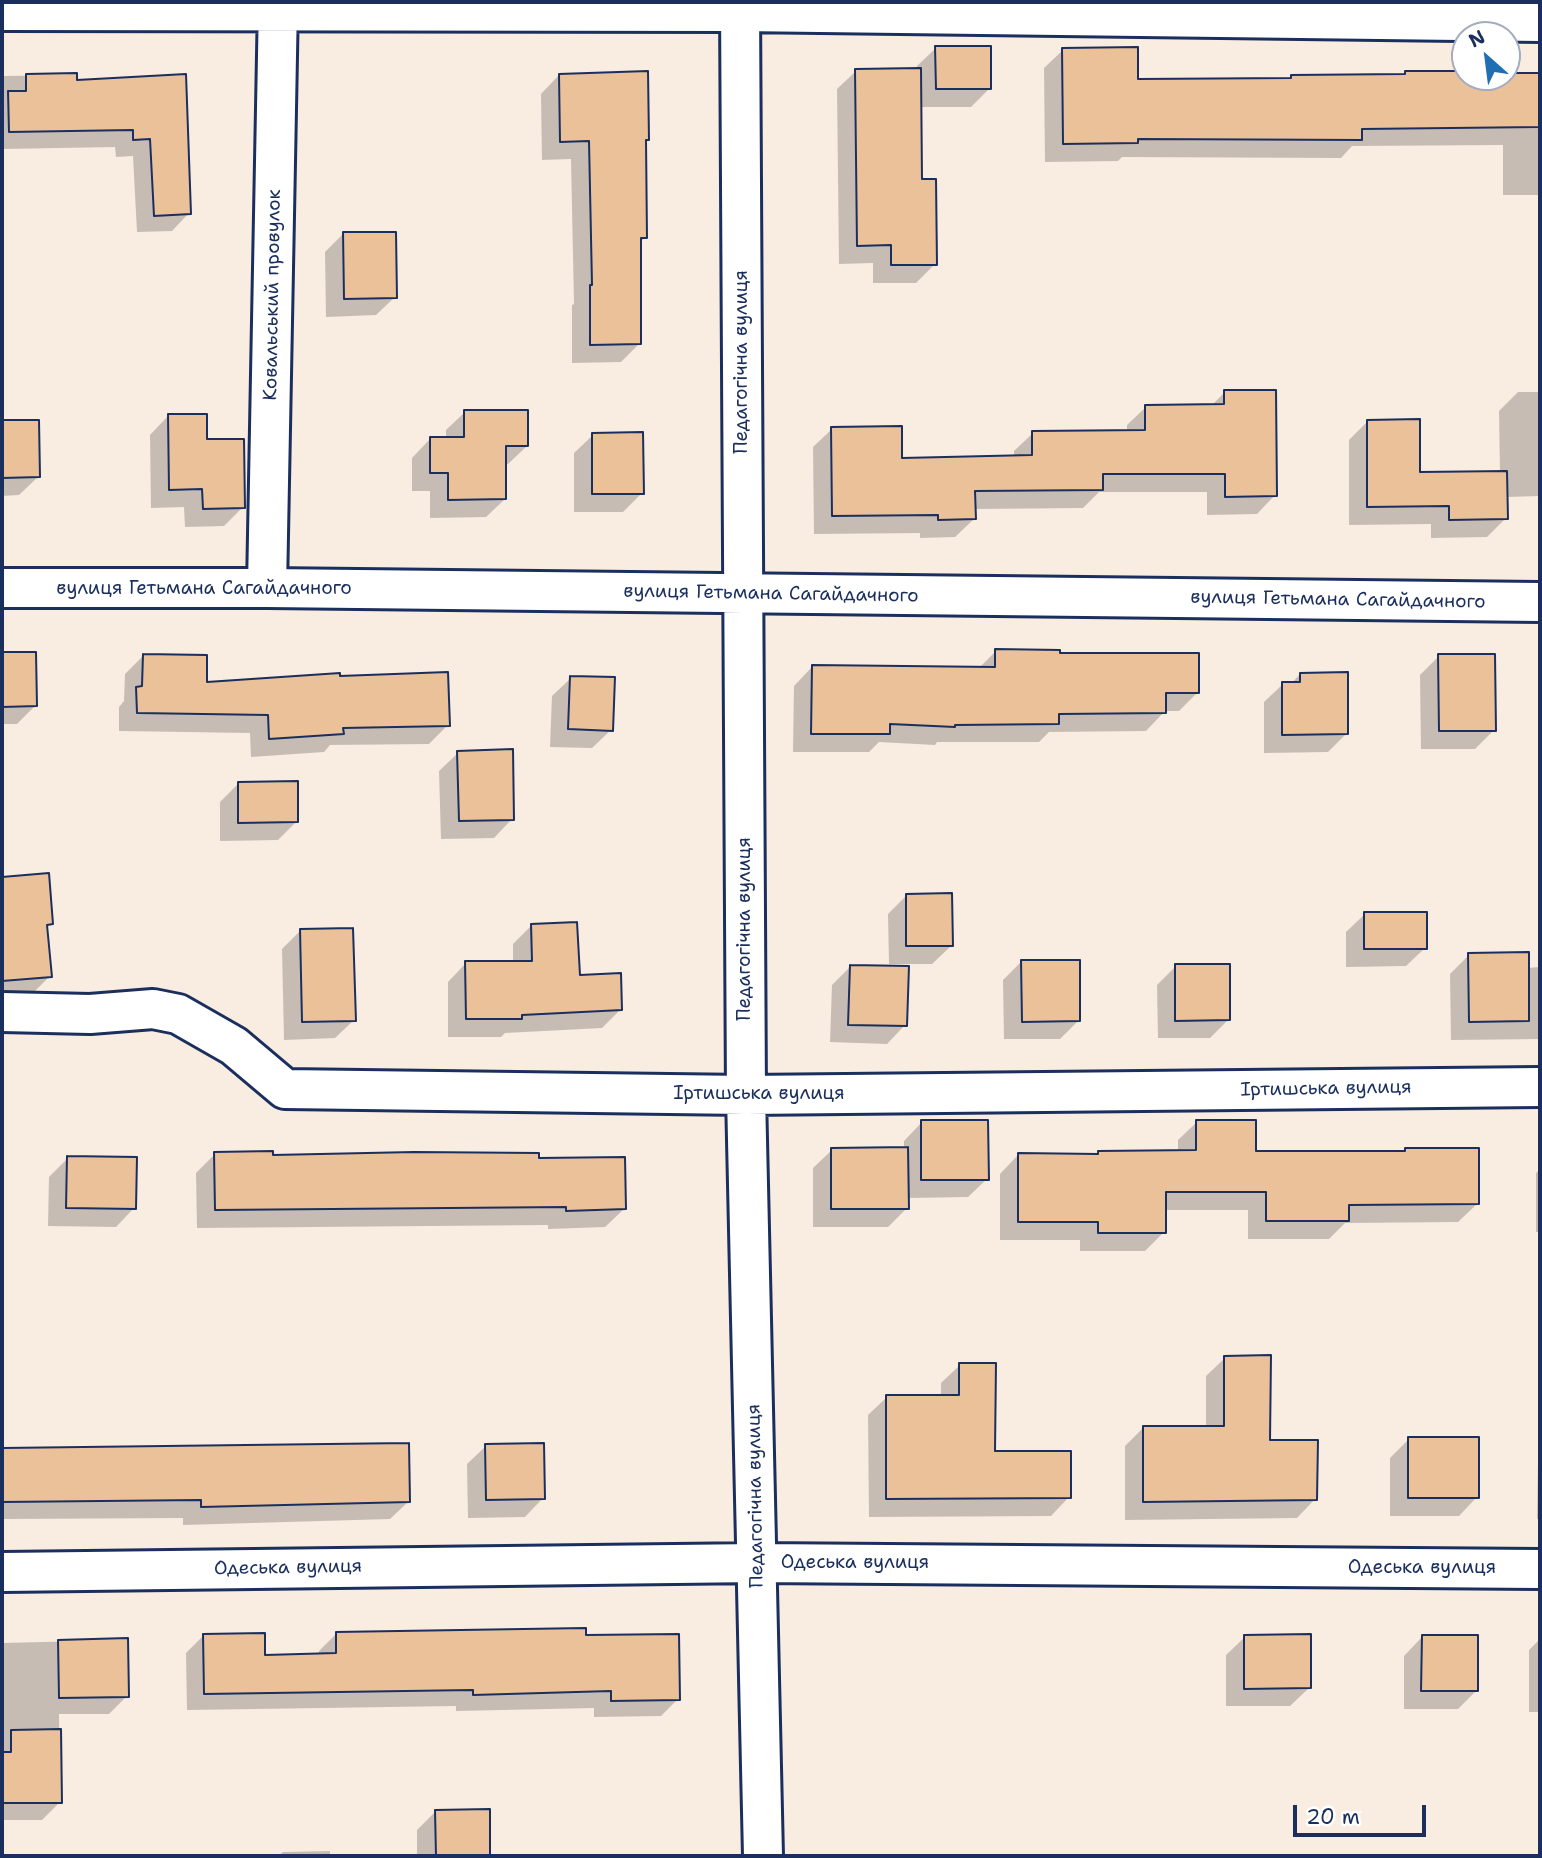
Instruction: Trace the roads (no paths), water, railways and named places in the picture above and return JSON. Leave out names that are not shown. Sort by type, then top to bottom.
[{"type":"street","points":[[2,11],[278,7],[740,7],[1540,22]]},
{"type":"street","name":"Ковальський провулок","points":[[267,588],[278,7]]},
{"type":"street","name":"Педагогічна вулиця","points":[[740,7],[746,1095],[763,1856]]},
{"type":"street","name":"вулиця Гетьмана Сагайдачного","points":[[2,588],[267,588],[1540,601]]},
{"type":"street","name":"Іртишська вулиця","points":[[2,1012],[90,1014],[153,1009],[178,1014],[234,1046],[285,1088],[746,1095],[1540,1087]]},
{"type":"street","name":"Одеська вулиця","points":[[2,1572],[758,1563],[1540,1569]]}]
